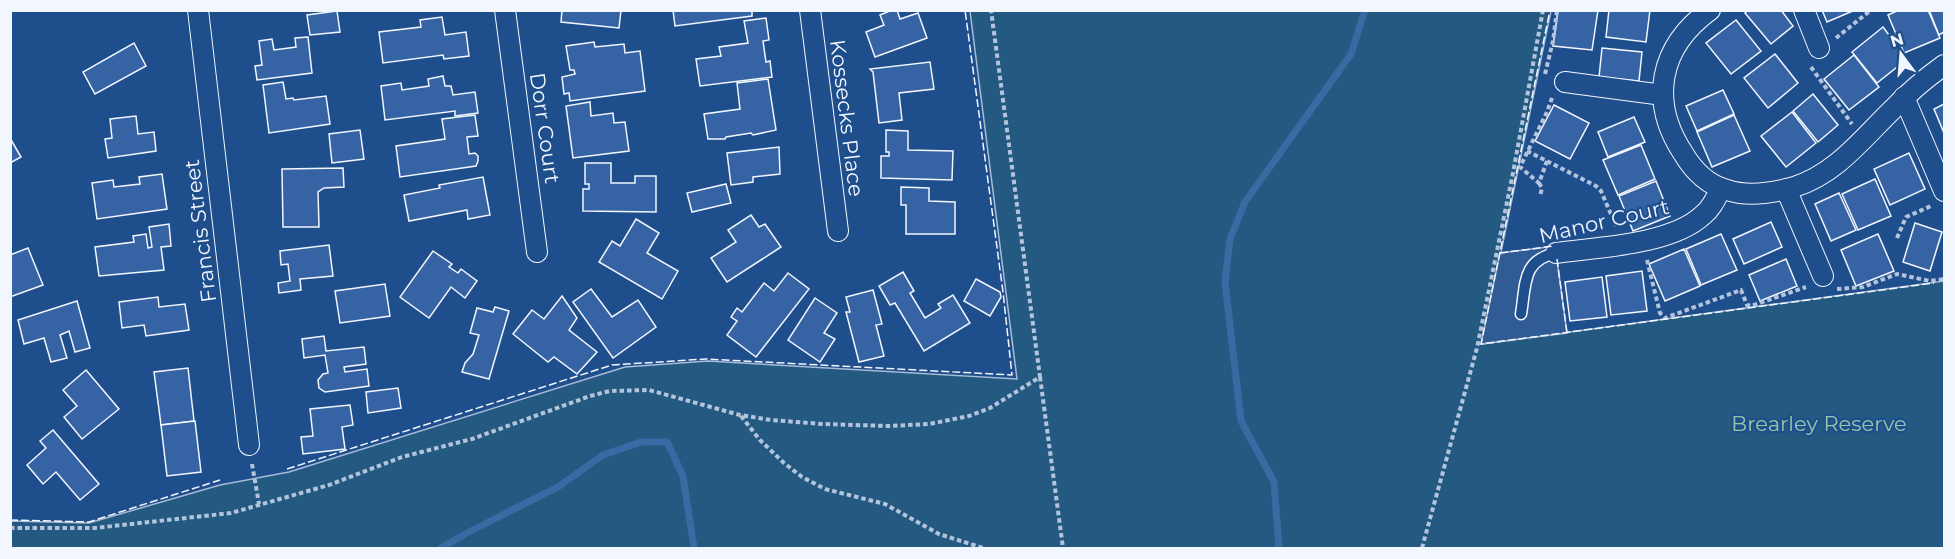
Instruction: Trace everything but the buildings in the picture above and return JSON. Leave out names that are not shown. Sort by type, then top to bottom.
[{"type":"street","name":"Francis Street","points":[[198,10],[249,445]]},
{"type":"street","name":"Dorr Court","points":[[505,10],[537,252]]},
{"type":"street","name":"Kossecks Place","points":[[810,10],[838,231]]},
{"type":"street","points":[[1710,10],[1690,27],[1677,43],[1664,74],[1663,95],[1666,120],[1680,149],[1699,174],[1721,188],[1737,193],[1754,194],[1786,189],[1817,177],[1836,164],[1904,97],[1944,64]]},
{"type":"street","points":[[1803,10],[1821,51]]},
{"type":"street","points":[[1558,86],[1663,95]]},
{"type":"street","points":[[1904,97],[1943,187]]},
{"type":"street","name":"Manor Court","points":[[1556,253],[1665,236],[1697,221],[1708,210],[1721,188]]},
{"type":"street","points":[[1786,189],[1821,280]]},
{"type":"lane","name":"Manor Court","points":[[1521,314],[1532,265],[1541,257],[1556,253]]},
{"type":"path","points":[[991,10],[1063,549]]},
{"type":"path","points":[[1422,549],[1477,348],[1543,10]]},
{"type":"path","points":[[1545,80],[1557,10]]},
{"type":"path","points":[[1862,140],[1853,128],[1851,120],[1811,67],[1821,51],[1871,10]]},
{"type":"path","points":[[1540,196],[1542,188],[1539,183],[1520,167],[1558,86]]},
{"type":"path","points":[[1527,151],[1599,188],[1633,242],[1648,257],[1660,313],[1665,318],[1741,290],[1747,305],[1752,306],[1821,280],[1824,288],[1834,290],[1863,287],[1897,274],[1930,281],[1944,279]]},
{"type":"path","points":[[1539,183],[1547,161]]},
{"type":"path","points":[[1897,238],[1906,217],[1933,204],[1943,187]]},
{"type":"path","points":[[10,528],[95,528],[231,513],[329,485],[402,457],[472,439],[610,391],[649,390],[740,415],[771,420],[889,426],[929,424],[969,416],[990,408],[1040,377]]},
{"type":"path","points":[[740,415],[760,440],[783,463],[802,477],[825,489],[885,504],[939,534],[983,549]]},
{"type":"path","points":[[249,445],[260,504]]},
{"type":"green space","name":"Brearley Reserve","points":[[970,11],[1551,11],[1482,344],[1944,281],[1944,548],[11,548],[11,521],[89,523],[220,485],[289,472],[625,367],[708,361],[1017,379]]},
{"type":"shaded area","points":[[1555,246],[1567,333],[1481,344],[1500,253]]},
{"type":"waterway","points":[[1279,548],[1274,482],[1241,421],[1225,282],[1230,239],[1245,202],[1351,54],[1365,10]]},
{"type":"waterway","points":[[441,548],[558,487],[603,455],[641,442],[667,442],[683,476],[694,548]]},
{"type":"fence","points":[[287,469],[612,365],[706,359],[1012,375],[965,10]]},
{"type":"fence","points":[[1549,15],[1481,344],[1934,283]]},
{"type":"fence","points":[[1500,253],[1554,246]]},
{"type":"fence","points":[[1557,259],[1567,333]]},
{"type":"fence","points":[[10,520],[89,522],[220,480]]}]
